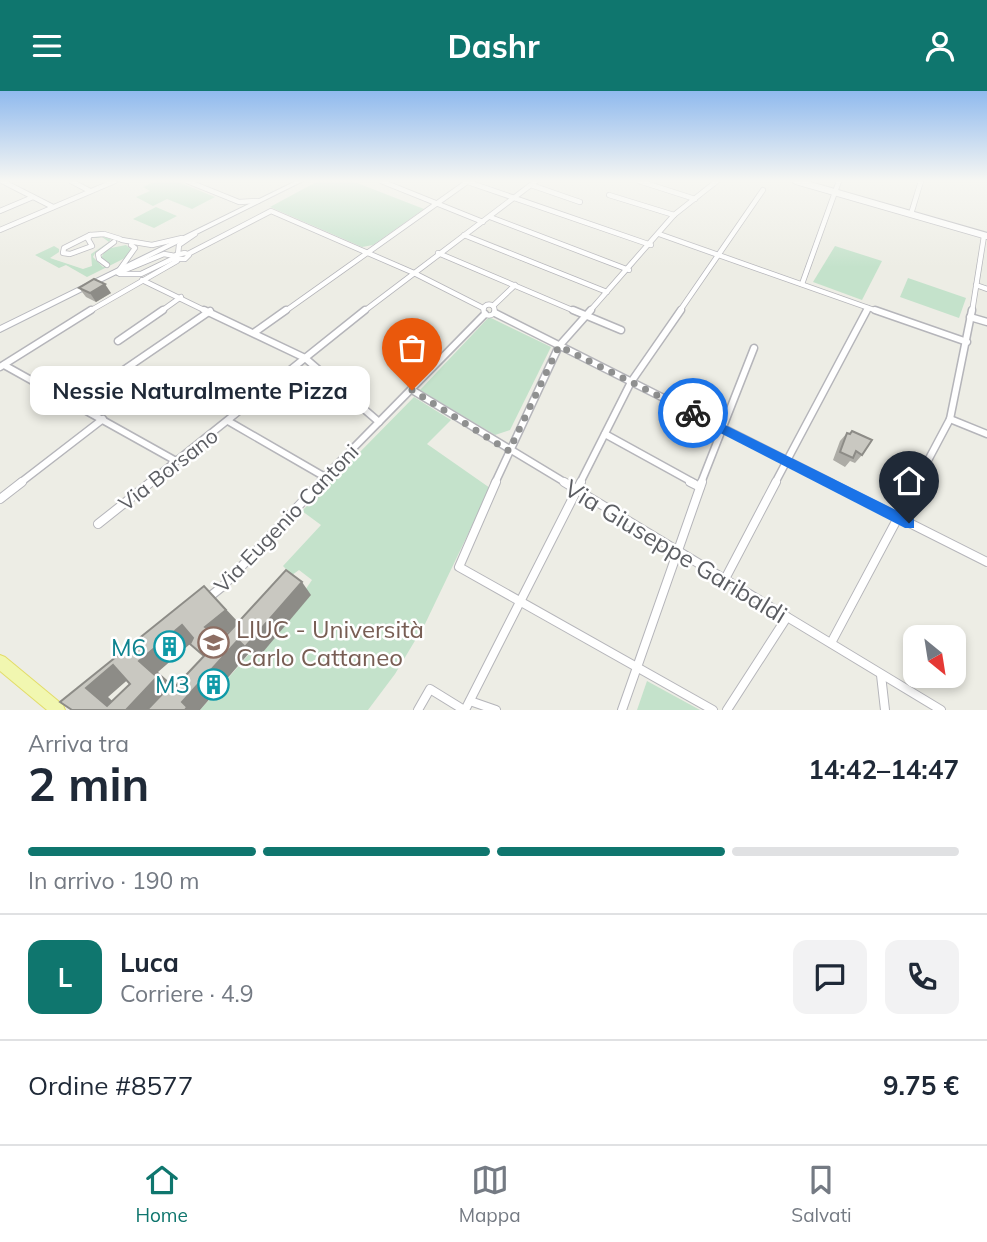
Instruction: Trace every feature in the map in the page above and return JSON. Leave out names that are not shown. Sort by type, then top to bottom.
[{"type":"main road","points":[[0,329],[241,210]]},
{"type":"main road","points":[[0,662],[58,710]]},
{"type":"street","points":[[0,230],[45,210]]},
{"type":"street","points":[[255,333],[429,210]]},
{"type":"street","points":[[452,210],[483,222]]},
{"type":"street","name":"Via Borsano","points":[[98,524],[438,253],[499,210]]},
{"type":"street","points":[[550,210],[651,245]]},
{"type":"street","points":[[658,210],[674,215]]},
{"type":"street","points":[[681,210],[559,346],[509,451],[459,567],[713,710]]},
{"type":"street","points":[[466,707],[631,382],[750,210]]},
{"type":"street","points":[[802,284],[829,210]]},
{"type":"street","points":[[831,643],[950,419],[986,236],[897,210]]},
{"type":"street","points":[[911,214],[912,210]]},
{"type":"street","points":[[90,235],[88,239],[92,246],[70,254],[63,253],[64,249],[90,235],[103,231],[135,248],[120,272],[130,276],[188,254],[271,211],[414,273],[484,311],[494,310],[559,346],[987,562]]},
{"type":"street","points":[[489,217],[629,270]]},
{"type":"street","points":[[176,257],[176,250],[183,241],[210,225]]},
{"type":"street","points":[[107,265],[98,257],[108,246],[118,241],[138,246],[154,246],[190,235]]},
{"type":"street","points":[[464,235],[607,292]]},
{"type":"street","points":[[659,235],[967,342]]},
{"type":"street","points":[[438,253],[621,330]]},
{"type":"street","points":[[96,282],[163,254],[176,257]]},
{"type":"street","points":[[2,366],[176,257]]},
{"type":"street","points":[[142,280],[305,358],[379,422]]},
{"type":"street","points":[[494,310],[515,285]]},
{"type":"street","points":[[976,285],[987,289]]},
{"type":"street","points":[[118,341],[181,297]]},
{"type":"street","points":[[725,579],[868,307]]},
{"type":"street","points":[[74,404],[210,311]]},
{"type":"street","name":"Via Eugenio Cantoni","points":[[201,604],[223,586],[325,477],[412,390],[484,311]]},
{"type":"street","points":[[971,317],[987,322]]},
{"type":"street","points":[[622,710],[700,487],[754,348]]},
{"type":"street","points":[[2,366],[176,461]]},
{"type":"street","name":"Via Giuseppe Garibaldi","points":[[412,390],[576,492],[941,710]]},
{"type":"street","points":[[0,499],[103,419]]},
{"type":"street","points":[[950,419],[987,434]]},
{"type":"street","points":[[228,421],[325,477]]},
{"type":"street","points":[[605,434],[700,487]]},
{"type":"street","points":[[727,710],[787,617]]},
{"type":"street","points":[[881,675],[885,710]]},
{"type":"street","points":[[418,710],[430,688],[466,707],[496,710]]},
{"type":"green space","points":[[150,210],[163,210],[177,216],[154,228],[133,219]]},
{"type":"green space","points":[[277,210],[423,210],[373,245],[362,247]]},
{"type":"green space","points":[[109,242],[93,257],[103,267],[109,264],[101,258],[106,249],[126,245],[133,251],[125,258],[87,277],[66,265],[59,268],[35,255],[54,246],[59,252],[50,258],[83,269],[92,266],[91,254]]},
{"type":"green space","points":[[835,246],[882,261],[862,300],[813,282]]},
{"type":"green space","points":[[908,278],[966,298],[959,318],[900,297]]},
{"type":"green space","points":[[489,317],[551,347],[510,430],[495,435],[420,390]]},
{"type":"green space","points":[[414,397],[451,420],[427,444],[490,488],[425,624],[395,674],[368,710],[200,710],[251,652],[258,658],[312,580],[299,570],[292,575],[283,566],[321,525],[302,511]]},
{"type":"green space","points":[[647,681],[700,710],[637,710]]},
{"type":"building","points":[[94,279],[105,284],[90,293],[79,288]]},
{"type":"building","points":[[852,431],[872,440],[862,455],[856,451],[853,458],[840,452],[847,433]]},
{"type":"building","points":[[286,570],[302,582],[245,647],[238,640],[182,702],[187,707],[185,710],[147,710],[168,688],[171,691],[204,656],[190,644],[193,638],[182,625],[139,661],[157,677],[126,710],[72,710],[60,702],[204,586],[226,610],[205,627],[222,640]],"holes":[[[113,665],[130,684],[107,706],[86,688]]]},
{"type":"way so far","points":[[412,390],[509,451],[559,346],[693,413]]},
{"type":"place","name":"Nessie Naturalmente Pizza","points":[[412,390]]},
{"type":"place","name":"LIUC - Università Carlo Cattaneo","points":[[213,643]]},
{"type":"place","name":"M6","points":[[169,647]]},
{"type":"place","name":"M3","points":[[213,684]]},
{"type":"route","points":[[693,413],[909,523]]}]
